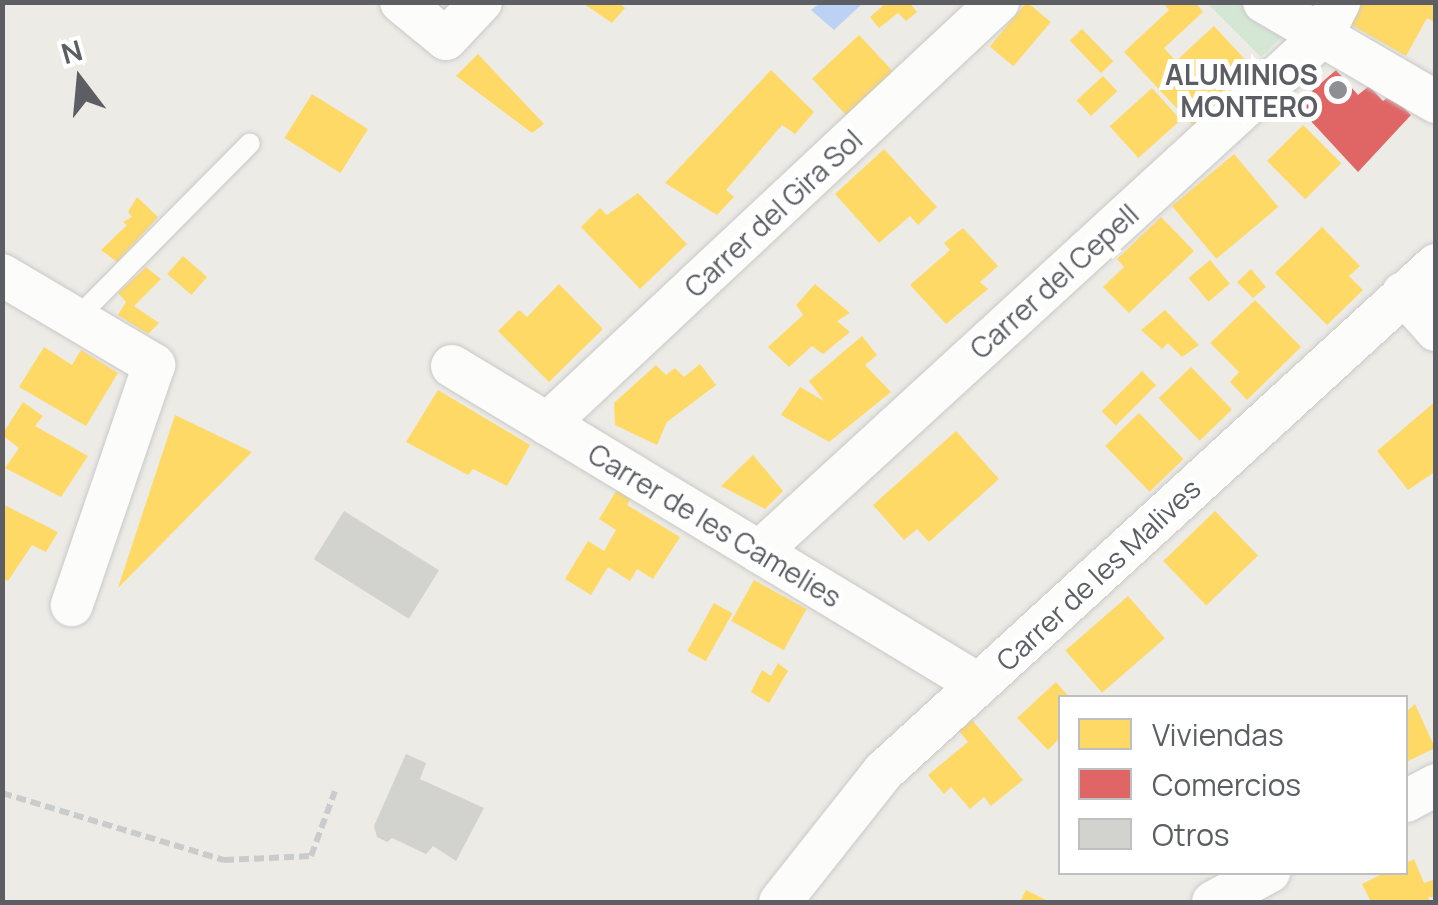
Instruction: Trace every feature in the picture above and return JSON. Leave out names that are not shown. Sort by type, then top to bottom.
[{"type":"street","points":[[400,2],[446,39],[481,2]]},
{"type":"street","name":"Carrer del Gira Sol","points":[[548,424],[998,2]]},
{"type":"street","points":[[1264,2],[1331,19],[1436,102]]},
{"type":"street","name":"Carrer del Cepell","points":[[759,552],[1331,19]]},
{"type":"street","name":"Carrer de les Malives","points":[[780,902],[884,771],[1436,265]]},
{"type":"street","points":[[2,274],[154,365],[72,605]]},
{"type":"street","points":[[1404,293],[1436,330]]},
{"type":"street","name":"Carrer de les Camelies","points":[[452,366],[978,684]]},
{"type":"street","points":[[1408,800],[1436,785]]},
{"type":"street","points":[[1213,902],[1264,875]]},
{"type":"lane","points":[[76,319],[250,144]]},
{"type":"path","points":[[2,793],[224,860],[311,856],[335,792]]},
{"type":"green space","points":[[1207,3],[1248,3],[1290,29],[1261,57]]},
{"type":"water","points":[[820,2],[863,3],[834,30],[811,10]]},
{"type":"building: Viviendas","points":[[581,2],[618,2],[625,8],[612,23]]},
{"type":"building: Viviendas","points":[[887,2],[909,2],[917,12],[906,21],[898,13],[879,28],[870,17]]},
{"type":"building: Viviendas","points":[[1027,2],[1051,22],[1013,66],[990,46]]},
{"type":"building: Viviendas","points":[[1162,2],[1195,2],[1203,12],[1164,48],[1176,61],[1214,26],[1252,67],[1214,102],[1222,111],[1199,132],[1124,52],[1169,10]]},
{"type":"building: Viviendas","points":[[1362,2],[1436,2],[1436,23],[1427,18],[1406,56],[1350,24]]},
{"type":"building: Viviendas","points":[[1082,29],[1113,61],[1101,73],[1070,41]]},
{"type":"building: Viviendas","points":[[859,35],[893,72],[846,115],[812,79]]},
{"type":"building: Viviendas","points":[[478,54],[544,124],[532,133],[456,76]]},
{"type":"building: Viviendas","points":[[771,70],[814,112],[795,134],[782,125],[726,190],[734,197],[717,215],[665,183]]},
{"type":"building: Viviendas","points":[[1103,76],[1117,91],[1091,116],[1077,101]]},
{"type":"building: Viviendas","points":[[1152,88],[1181,120],[1138,158],[1110,126]]},
{"type":"building: Viviendas","points":[[312,94],[368,129],[340,173],[284,138]]},
{"type":"building: Viviendas","points":[[1303,125],[1341,163],[1305,199],[1267,161]]},
{"type":"building: Viviendas","points":[[884,149],[937,207],[918,225],[910,216],[879,243],[835,194]]},
{"type":"building: Viviendas","points":[[1234,154],[1278,207],[1216,259],[1172,206]]},
{"type":"building: Viviendas","points":[[638,193],[687,244],[640,289],[581,227],[600,208],[607,215]]},
{"type":"building: Viviendas","points":[[137,197],[158,217],[117,262],[101,250],[127,225],[123,222],[132,217],[128,212]]},
{"type":"building: Viviendas","points":[[1161,217],[1194,251],[1129,313],[1103,287],[1124,267],[1117,259]]},
{"type":"building: Viviendas","points":[[1322,227],[1360,266],[1349,276],[1363,290],[1327,325],[1275,273]]},
{"type":"building: Viviendas","points":[[963,228],[998,266],[980,282],[988,289],[946,324],[910,285],[950,250],[944,243]]},
{"type":"building: Viviendas","points":[[183,256],[207,277],[191,295],[167,274]]},
{"type":"building: Viviendas","points":[[1210,260],[1230,284],[1208,302],[1189,278]]},
{"type":"building: Viviendas","points":[[146,267],[161,279],[134,306],[159,323],[148,334],[118,315],[126,302],[118,293]]},
{"type":"building: Viviendas","points":[[1251,269],[1266,287],[1253,298],[1237,282]]},
{"type":"building: Viviendas","points":[[559,284],[603,329],[549,382],[498,331],[519,310],[527,317]]},
{"type":"building: Viviendas","points":[[815,284],[850,313],[837,321],[850,332],[823,354],[812,346],[789,367],[768,347],[803,315],[796,305]]},
{"type":"building: Viviendas","points":[[1255,300],[1301,347],[1247,400],[1230,382],[1239,372],[1210,343]]},
{"type":"building: Viviendas","points":[[1165,310],[1199,345],[1182,357],[1168,343],[1162,349],[1141,330]]},
{"type":"building: Viviendas","points":[[862,336],[877,355],[865,365],[891,392],[829,442],[781,415],[800,387],[824,401],[809,381]]},
{"type":"building: Viviendas","points":[[44,347],[72,365],[81,350],[118,373],[86,426],[19,387]]},
{"type":"building: Viviendas","points":[[700,364],[716,385],[667,422],[657,445],[615,425],[614,403],[656,365],[666,375],[675,368],[684,377]]},
{"type":"building: Viviendas","points":[[1191,367],[1232,409],[1200,441],[1159,398]]},
{"type":"building: Viviendas","points":[[1142,371],[1156,385],[1116,425],[1102,411]]},
{"type":"building: Viviendas","points":[[438,390],[530,445],[507,486],[473,469],[468,475],[406,442]]},
{"type":"building: Viviendas","points":[[1436,401],[1436,471],[1408,490],[1377,451]]},
{"type":"building: Viviendas","points":[[23,402],[43,416],[35,426],[88,456],[61,497],[5,468],[19,448],[2,435]]},
{"type":"building: Viviendas","points":[[1139,413],[1183,459],[1150,492],[1105,446]]},
{"type":"building: Viviendas","points":[[175,415],[252,452],[118,588]]},
{"type":"building: Viviendas","points":[[956,431],[999,479],[929,542],[917,529],[904,540],[873,505]]},
{"type":"building: Viviendas","points":[[753,455],[783,491],[765,509],[721,486]]},
{"type":"building: Viviendas","points":[[623,480],[637,489],[627,505],[680,537],[653,579],[637,569],[630,581],[608,567],[591,595],[565,579],[588,541],[604,551],[616,530],[599,519]]},
{"type":"building: Viviendas","points":[[2,504],[58,532],[46,552],[32,545],[8,581],[2,578]]},
{"type":"building: Viviendas","points":[[1215,511],[1258,556],[1206,606],[1163,561]]},
{"type":"building: Viviendas","points":[[754,580],[806,609],[784,650],[731,621]]},
{"type":"building: Viviendas","points":[[1128,596],[1165,638],[1102,693],[1065,650]]},
{"type":"building: Viviendas","points":[[714,603],[732,613],[706,661],[687,651]]},
{"type":"building: Viviendas","points":[[778,663],[788,671],[769,703],[751,692],[762,670],[771,676]]},
{"type":"building: Viviendas","points":[[1056,682],[1067,695],[1058,695],[1058,740],[1048,750],[1017,718]]},
{"type":"building: Viviendas","points":[[1415,704],[1435,748],[1408,761],[1408,710]]},
{"type":"building: Viviendas","points":[[972,720],[1023,780],[991,806],[984,797],[970,809],[951,787],[944,794],[928,775],[968,742],[959,731]]},
{"type":"building: Viviendas","points":[[1414,859],[1424,883],[1436,879],[1436,897],[1428,897],[1430,902],[1371,902],[1362,884],[1380,875],[1408,875],[1408,862]]},
{"type":"building: Viviendas","points":[[1026,890],[1050,902],[1020,902]]},
{"type":"building: Comercios","points":[[1336,70],[1358,95],[1369,86],[1383,101],[1391,95],[1411,115],[1358,172],[1296,105]]},
{"type":"building: Otros","points":[[344,511],[439,570],[409,619],[314,559]]},
{"type":"building: Otros","points":[[406,754],[426,763],[420,779],[484,808],[456,861],[433,846],[426,854],[392,838],[387,842],[377,837],[374,826]]},
{"type":"place","name":"ALUMINIOS MONTERO","points":[[1338,90]]}]
